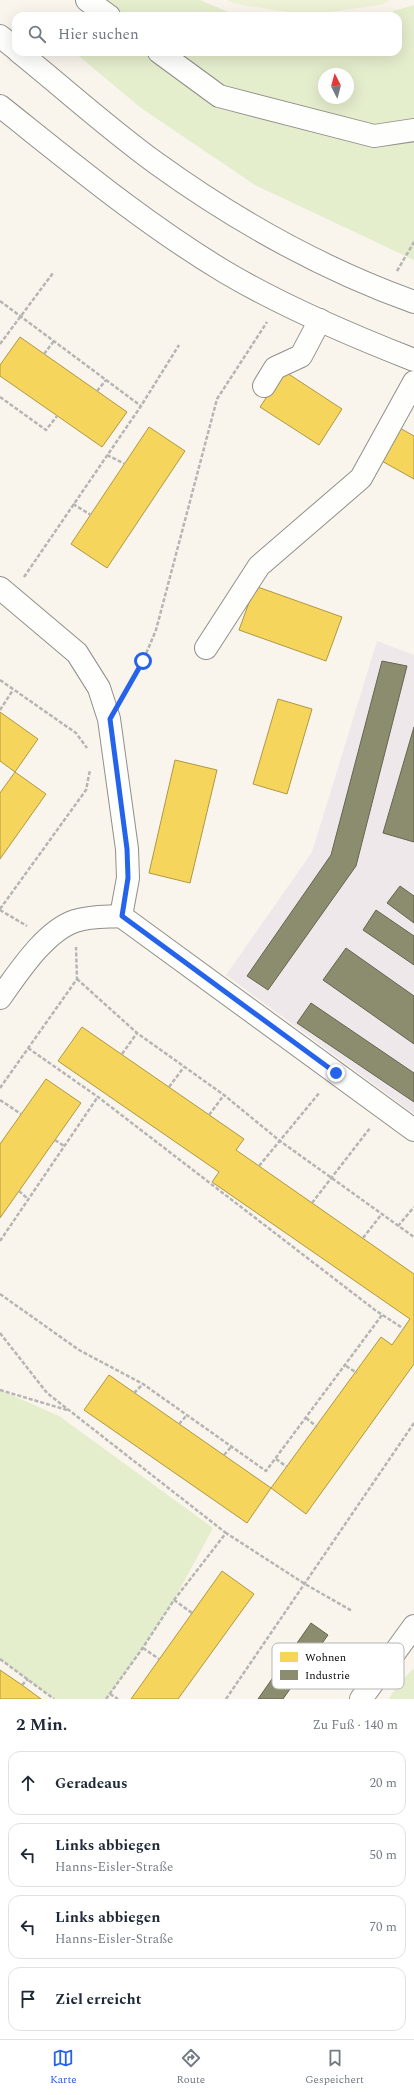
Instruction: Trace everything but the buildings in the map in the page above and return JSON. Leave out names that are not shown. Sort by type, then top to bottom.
[{"type":"street","points":[[88,0],[104,12]]},
{"type":"street","points":[[0,36],[12,46]]},
{"type":"street","points":[[24,56],[156,163],[236,216],[305,255],[385,292],[414,302]]},
{"type":"street","points":[[164,56],[219,96],[374,136],[414,130]]},
{"type":"street","points":[[0,106],[130,208],[225,272],[320,320],[414,360]]},
{"type":"street","points":[[264,386],[275,368],[301,356],[320,320]]},
{"type":"street","points":[[206,648],[259,566],[361,478],[414,382]]},
{"type":"street","points":[[6,592],[77,653],[99,688],[110,719],[127,849],[128,878],[122,916]]},
{"type":"street","points":[[0,998],[27,962],[49,938],[75,921],[96,917],[122,916],[414,1130]]},
{"type":"street","points":[[402,1643],[414,1626]]},
{"type":"street","points":[[361,1699],[368,1689]]},
{"type":"path","points":[[0,344],[53,273]]},
{"type":"path","points":[[0,300],[141,406]]},
{"type":"path","points":[[110,719],[143,661],[156,630],[217,399],[281,301]]},
{"type":"path","points":[[44,354],[54,341]]},
{"type":"path","points":[[6,592],[73,504],[141,406],[180,346]]},
{"type":"path","points":[[97,390],[106,380]]},
{"type":"path","points":[[0,397],[46,430],[57,416]]},
{"type":"path","points":[[107,455],[125,464]]},
{"type":"path","points":[[73,504],[91,515]]},
{"type":"path","points":[[0,680],[76,733],[87,746],[89,753]]},
{"type":"path","points":[[0,710],[13,690]]},
{"type":"path","points":[[49,938],[0,910],[86,790],[91,766]]},
{"type":"path","points":[[0,1088],[77,979],[75,921]]},
{"type":"path","points":[[77,979],[136,1033],[224,1095],[280,1141],[414,1237]]},
{"type":"path","points":[[122,1054],[136,1033]]},
{"type":"path","points":[[28,1048],[98,1098],[382,1315],[404,1329]]},
{"type":"path","points":[[169,1087],[184,1067]]},
{"type":"path","points":[[259,1166],[336,1073]]},
{"type":"path","points":[[209,1115],[224,1095]]},
{"type":"path","points":[[0,1241],[98,1098]]},
{"type":"path","points":[[0,1100],[21,1114]]},
{"type":"path","points":[[312,1203],[386,1109]]},
{"type":"path","points":[[55,1140],[64,1146]]},
{"type":"path","points":[[19,1191],[28,1199]]},
{"type":"path","points":[[398,1226],[414,1207]]},
{"type":"path","points":[[363,1238],[382,1215]]},
{"type":"path","points":[[0,1294],[79,1350],[143,1384],[266,1471],[276,1460],[346,1366],[382,1315]]},
{"type":"path","points":[[0,1333],[47,1393],[226,1533],[305,1584],[352,1611]]},
{"type":"path","points":[[346,1366],[356,1373]]},
{"type":"path","points":[[134,1393],[143,1384]]},
{"type":"path","points":[[0,1390],[70,1411]]},
{"type":"path","points":[[179,1424],[187,1415]]},
{"type":"path","points":[[306,1418],[317,1427]]},
{"type":"path","points":[[226,1699],[414,1423]]},
{"type":"path","points":[[224,1455],[232,1446]]},
{"type":"path","points":[[276,1460],[287,1467]]},
{"type":"path","points":[[106,1699],[143,1648],[174,1600],[226,1533]]},
{"type":"path","points":[[174,1600],[192,1613]]},
{"type":"path","points":[[143,1648],[159,1659]]},
{"type":"path","points":[[0,1659],[54,1699]]},
{"type":"path","points":[[22,1686],[28,1679]]},
{"type":"path","points":[[110,1694],[118,1699]]},
{"type":"shaded area","points":[[377,641],[414,655],[414,1114],[226,975],[312,852]]},
{"type":"green space","points":[[94,0],[200,0],[228,12],[82,12]]},
{"type":"green space","points":[[227,0],[391,0],[380,5],[329,12],[288,12],[236,4]]},
{"type":"green space","points":[[414,5],[414,260],[255,185],[141,108],[79,56],[402,56],[402,12],[390,12]]},
{"type":"green space","points":[[0,1390],[59,1416],[213,1528],[174,1600],[142,1649],[106,1699],[54,1699],[0,1659]]},
{"type":"green space","points":[[414,1668],[414,1699],[389,1699],[395,1689],[404,1689],[404,1678]]},
{"type":"route","points":[[143,661],[110,719],[127,849],[128,878],[122,916],[336,1073]]}]
